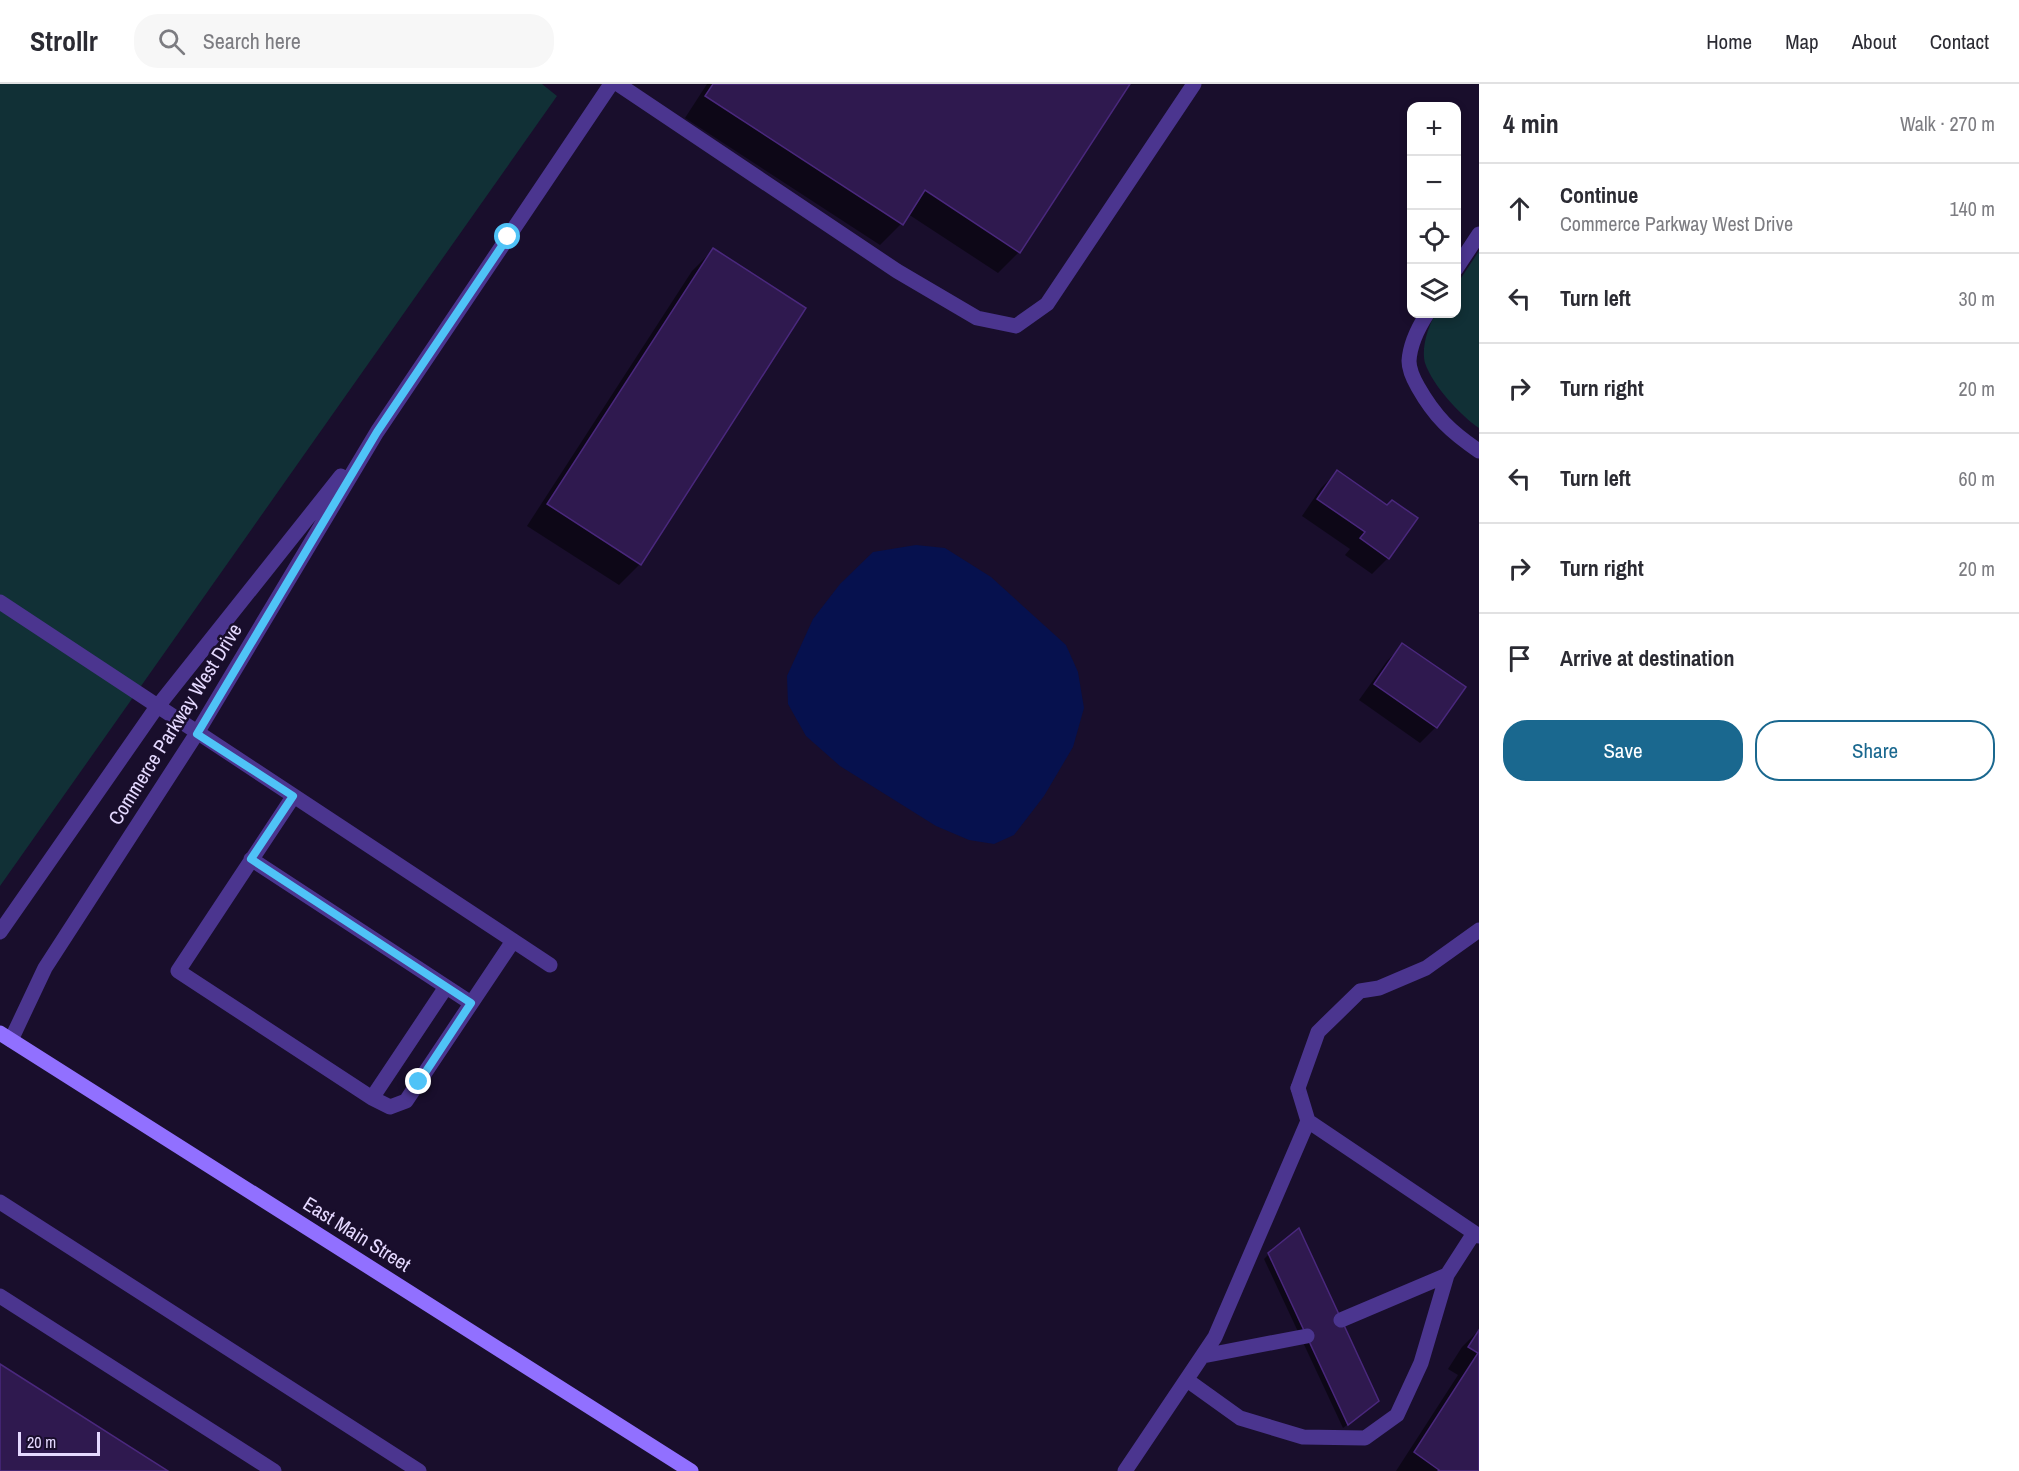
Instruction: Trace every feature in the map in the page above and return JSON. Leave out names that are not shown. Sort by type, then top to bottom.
[{"type":"main road","name":"East Main Street","points":[[6,1036],[691,1471]]},
{"type":"street","name":"Commerce Parkway West Drive","points":[[6,1036],[45,968],[197,734],[377,432],[610,84]]},
{"type":"street","points":[[618,84],[897,271],[977,318],[1016,326],[1047,304],[1194,84]]},
{"type":"street","points":[[1459,264],[1479,234]]},
{"type":"street","points":[[1425,318],[1412,343],[1409,364],[1415,382],[1430,409],[1453,433],[1479,451]]},
{"type":"street","name":"Commerce Parkway West Drive","points":[[0,932],[157,707],[377,432]]},
{"type":"street","points":[[0,602],[550,965]]},
{"type":"street","points":[[293,796],[178,971],[372,1098],[390,1107],[406,1101],[513,940]]},
{"type":"street","points":[[251,859],[471,1003]]},
{"type":"street","points":[[1187,1380],[1240,1418],[1303,1437],[1365,1438],[1397,1415],[1421,1363],[1447,1275],[1476,1234],[1308,1121],[1298,1088],[1318,1032],[1359,991],[1379,987],[1426,968],[1479,930]]},
{"type":"street","points":[[372,1098],[446,987]]},
{"type":"street","points":[[1125,1471],[1215,1337],[1308,1121]]},
{"type":"street","points":[[0,1202],[419,1471]]},
{"type":"street","points":[[1341,1320],[1447,1275]]},
{"type":"street","points":[[0,1296],[274,1471]]},
{"type":"street","points":[[1203,1356],[1307,1336]]},
{"type":"green space","points":[[0,84],[542,84],[557,96],[0,886]]},
{"type":"green space","points":[[1479,251],[1479,428],[1456,408],[1434,381],[1424,357],[1428,331],[1434,318],[1461,318],[1461,278]]},
{"type":"shaded area","points":[[916,545],[945,548],[991,577],[1066,645],[1078,672],[1084,708],[1073,747],[1044,796],[1014,835],[994,844],[969,840],[936,826],[840,766],[806,736],[788,704],[787,676],[813,619],[840,584],[873,552]]},
{"type":"building","points":[[713,84],[1130,84],[1020,253],[925,190],[903,225],[705,96]]},
{"type":"building","points":[[713,248],[806,308],[641,565],[547,504]]},
{"type":"building","points":[[1337,470],[1387,505],[1392,500],[1418,518],[1389,559],[1360,538],[1365,532],[1317,499]]},
{"type":"building","points":[[1402,643],[1466,687],[1437,728],[1374,684]]},
{"type":"building","points":[[1299,1228],[1379,1401],[1348,1425],[1268,1253]]},
{"type":"building","points":[[1479,1330],[1479,1471],[1438,1471],[1414,1452],[1478,1353],[1468,1347]]},
{"type":"building","points":[[0,1364],[168,1471],[0,1471]]},
{"type":"route","points":[[419,1082],[471,1003],[251,859],[293,796],[197,734],[377,432],[508,237]]}]
